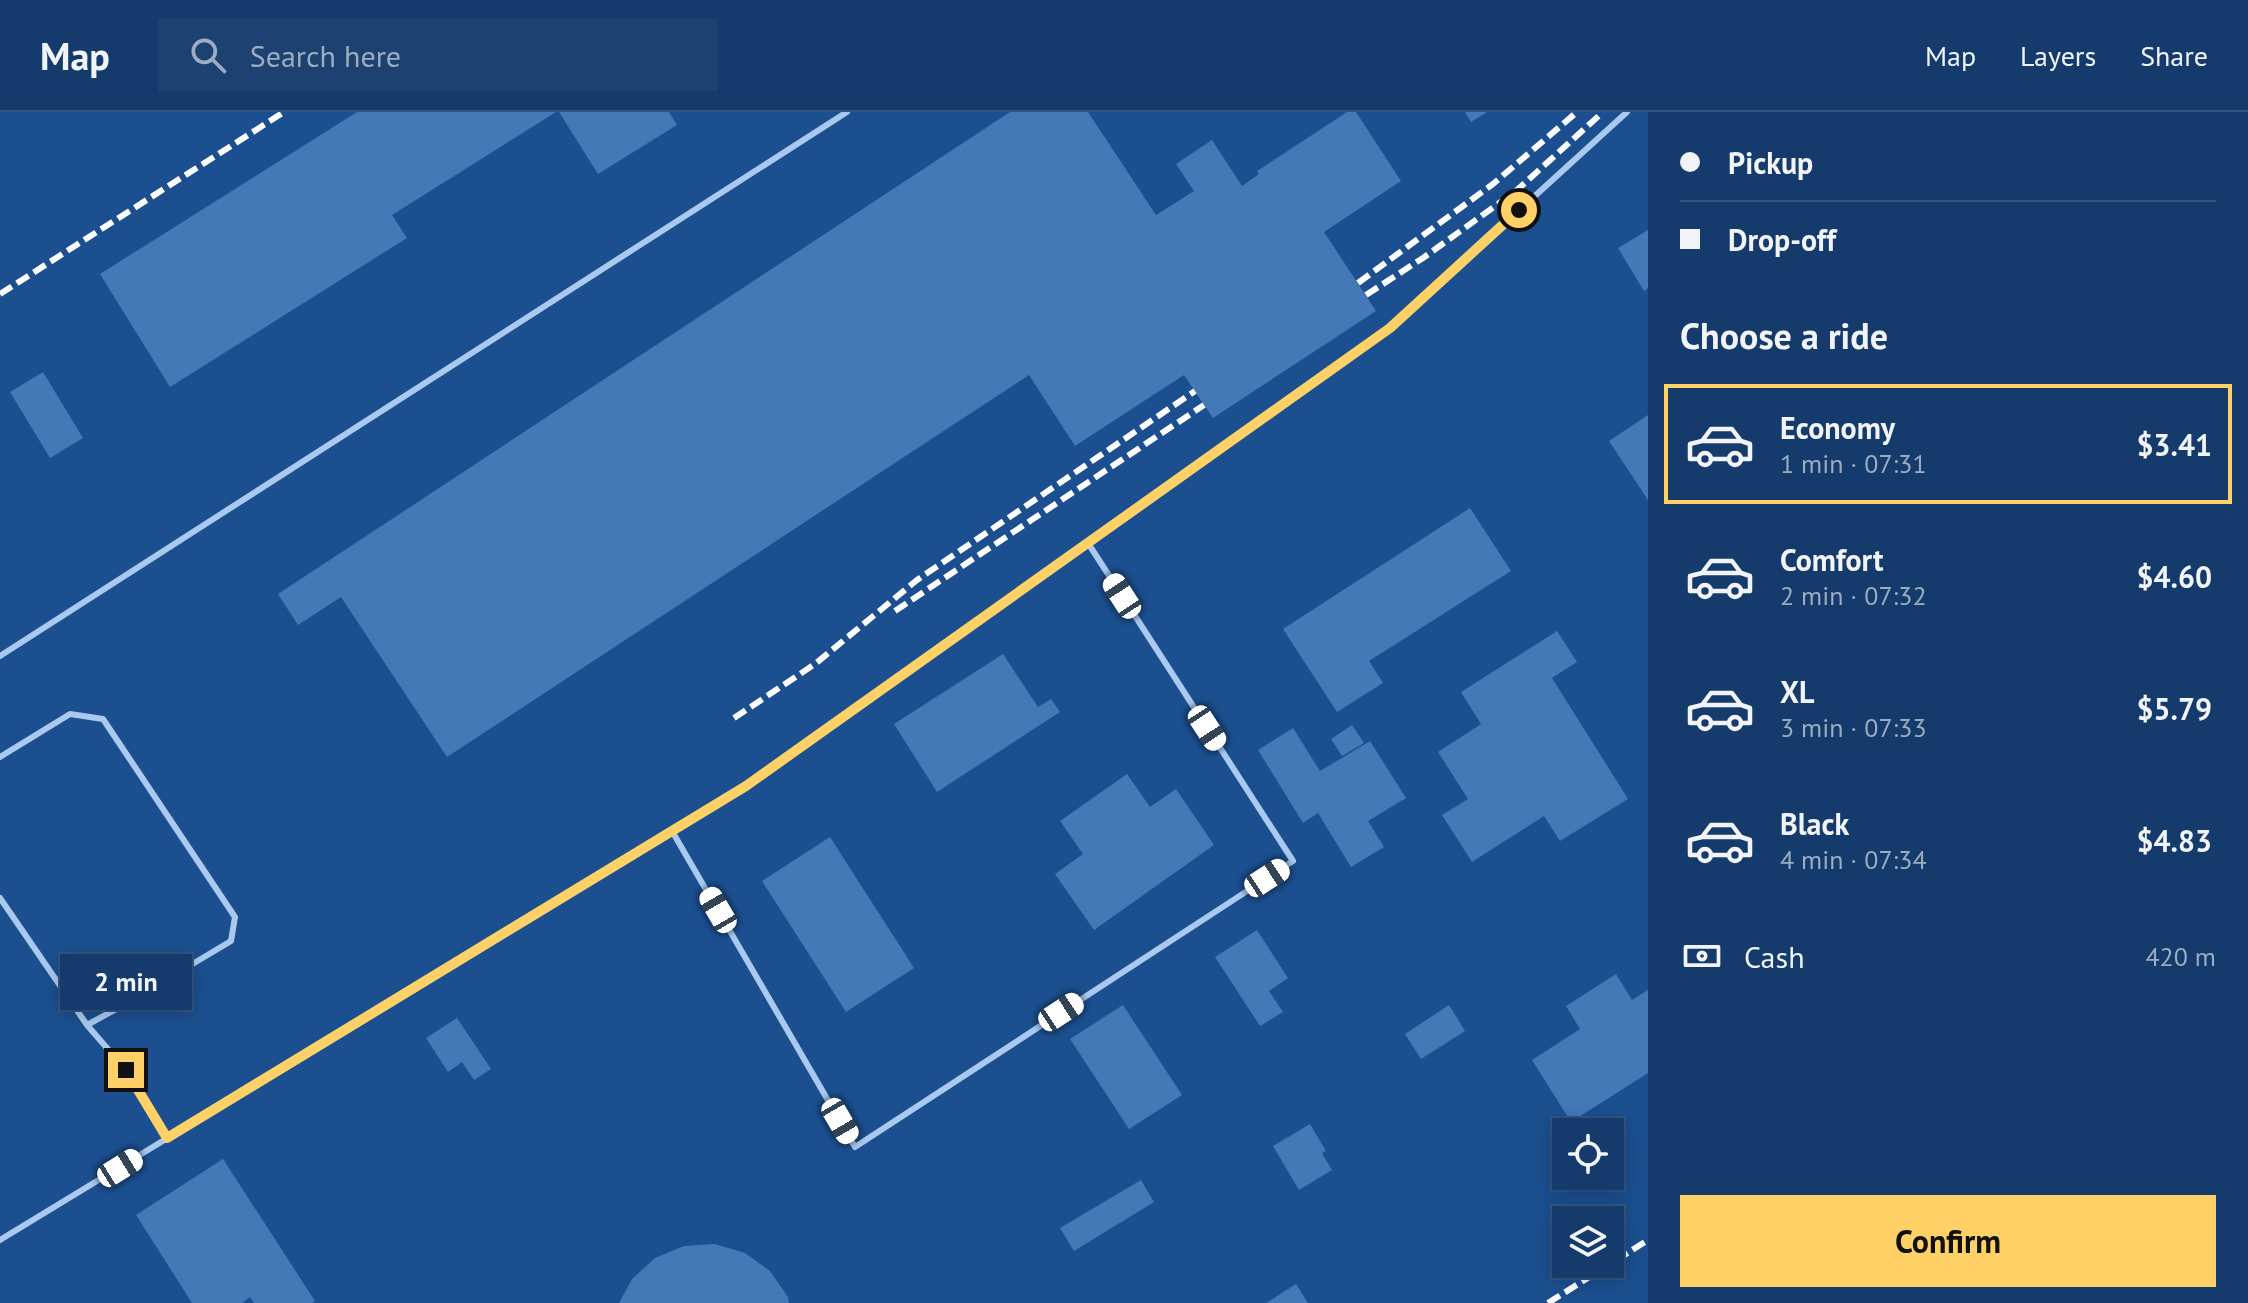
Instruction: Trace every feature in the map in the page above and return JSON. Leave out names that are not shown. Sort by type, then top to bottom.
[{"type":"lane","points":[[0,656],[847,112]]},
{"type":"lane","points":[[0,1240],[746,786],[1390,328],[1627,112]]},
{"type":"lane","points":[[672,831],[855,1147],[1293,861],[1088,543]]},
{"type":"lane","points":[[0,757],[70,714],[103,719],[235,917],[231,941],[87,1025]]},
{"type":"lane","points":[[0,898],[87,1025],[126,1070],[167,1138]]},
{"type":"building","points":[[357,112],[556,112],[392,215],[407,238],[170,387],[100,274]]},
{"type":"building","points":[[559,112],[669,112],[677,125],[598,174]]},
{"type":"building","points":[[1010,112],[1088,112],[1156,215],[1194,191],[1176,164],[1212,140],[1242,186],[1259,174],[1257,171],[1347,112],[1356,112],[1401,181],[1324,232],[1376,311],[1213,418],[1184,375],[1075,446],[1029,375],[447,757],[341,597],[298,625],[278,594]]},
{"type":"building","points":[[1465,112],[1487,112],[1471,122]]},
{"type":"building","points":[[1648,230],[1648,288],[1644,291],[1618,248]]},
{"type":"building","points":[[43,372],[83,438],[50,458],[10,392]]},
{"type":"building","points":[[1648,415],[1648,500],[1609,441]]},
{"type":"building","points":[[1470,508],[1511,571],[1369,661],[1383,683],[1337,712],[1283,629]]},
{"type":"building","points":[[1557,631],[1577,662],[1552,678],[1628,799],[1560,841],[1544,816],[1472,862],[1442,815],[1468,799],[1438,752],[1481,724],[1461,692]]},
{"type":"building","points":[[1003,654],[1038,707],[1051,699],[1060,712],[937,792],[894,724]]},
{"type":"building","points":[[1352,725],[1364,743],[1342,756],[1331,739]]},
{"type":"building","points":[[1293,728],[1320,771],[1370,741],[1406,798],[1368,821],[1384,847],[1351,867],[1318,813],[1303,823],[1258,750]]},
{"type":"building","points":[[1127,774],[1150,807],[1176,789],[1214,845],[1094,930],[1055,874],[1083,854],[1060,821]]},
{"type":"building","points":[[830,837],[914,968],[846,1012],[762,881]]},
{"type":"building","points":[[1257,930],[1288,978],[1269,991],[1283,1012],[1260,1026],[1215,957]]},
{"type":"building","points":[[1616,974],[1632,1000],[1648,990],[1648,1073],[1577,1118],[1568,1118],[1532,1060],[1580,1029],[1566,1006]]},
{"type":"building","points":[[1123,1005],[1182,1095],[1129,1129],[1070,1039]]},
{"type":"building","points":[[1449,1005],[1465,1031],[1421,1059],[1405,1034]]},
{"type":"building","points":[[457,1018],[491,1069],[474,1080],[462,1062],[448,1072],[426,1038]]},
{"type":"building","points":[[1310,1124],[1326,1151],[1322,1153],[1332,1170],[1299,1190],[1273,1146]]},
{"type":"building","points":[[223,1159],[315,1301],[312,1303],[254,1303],[250,1297],[242,1303],[192,1303],[136,1215]]},
{"type":"building","points":[[1141,1180],[1154,1202],[1074,1251],[1060,1228]]},
{"type":"building","points":[[715,1244],[745,1253],[770,1271],[789,1303],[619,1303],[632,1279],[655,1258],[684,1246]]},
{"type":"building","points":[[1296,1284],[1308,1303],[1266,1303]]},
{"type":"railway","points":[[0,294],[284,112]]},
{"type":"railway","points":[[1358,283],[1493,184],[1577,112]]},
{"type":"railway","points":[[1366,295],[1516,191],[1603,112]]},
{"type":"railway","points":[[734,718],[815,664],[917,580],[1195,391]]},
{"type":"railway","points":[[895,611],[1204,405]]},
{"type":"railway","points":[[1548,1303],[1648,1240]]},
{"type":"route","points":[[126,1070],[167,1138],[746,786],[1390,328],[1519,210]]}]
